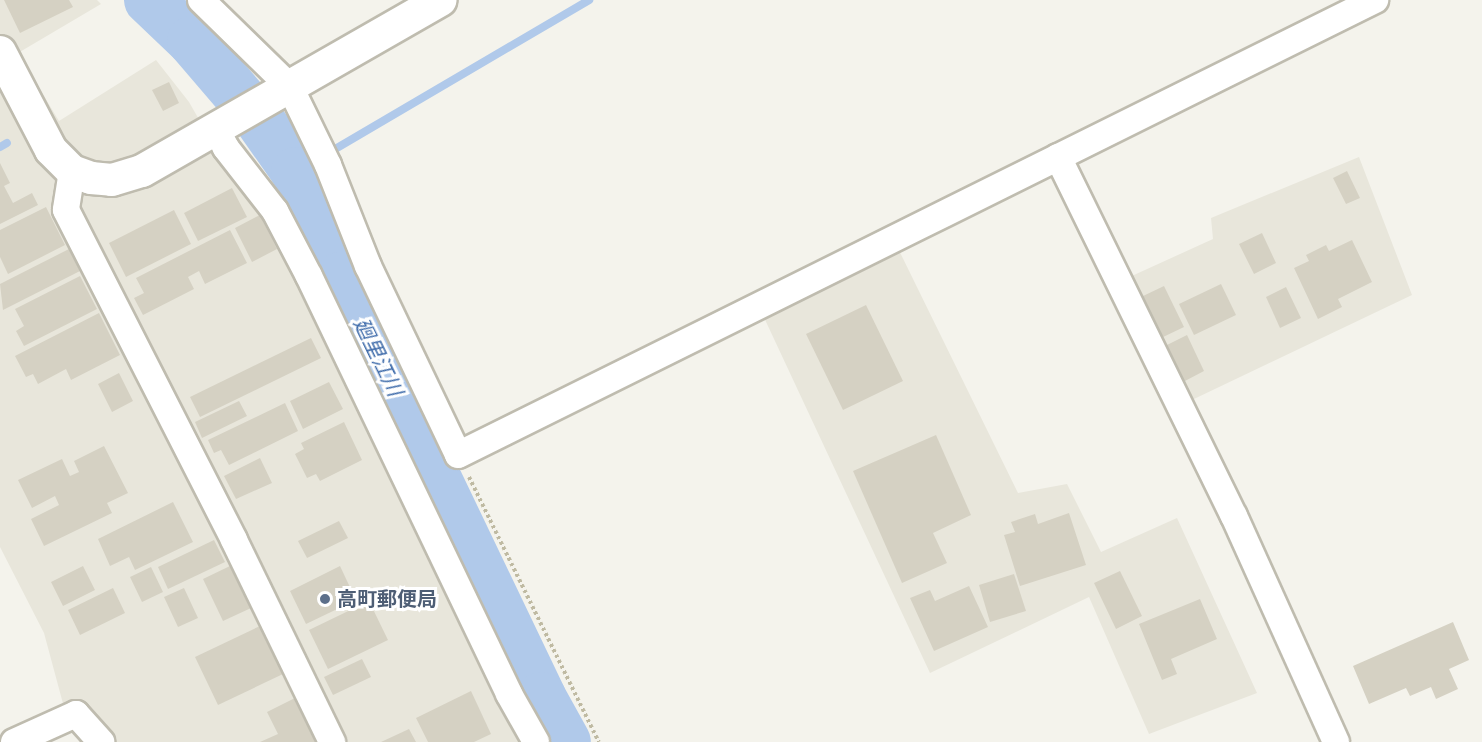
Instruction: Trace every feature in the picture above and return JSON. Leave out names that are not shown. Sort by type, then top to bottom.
[{"type":"street","points":[[201,0],[290,87],[323,155],[368,266],[458,455],[1375,0]]},
{"type":"street","points":[[0,52],[51,150],[72,171],[91,178],[112,180],[142,171],[441,0]]},
{"type":"street","points":[[216,129],[226,148],[276,211],[509,694],[536,742]]},
{"type":"street","points":[[1058,157],[1234,516],[1336,742]]},
{"type":"street","points":[[72,171],[66,210],[234,540],[332,742]]},
{"type":"street","points":[[14,742],[76,714],[101,742]]},
{"type":"path","points":[[458,455],[599,742]]},
{"type":"shaded area","points":[[0,0],[97,0],[101,4],[18,53],[59,121],[156,60],[189,102],[221,158],[272,217],[526,742],[92,742],[65,711],[44,633],[0,547]]},
{"type":"shaded area","points":[[1359,157],[1412,295],[1173,409],[1112,285],[1213,239],[1211,218]]},
{"type":"shaded area","points":[[889,230],[1018,493],[1067,484],[1101,552],[1177,518],[1257,693],[1149,734],[1089,597],[930,673],[754,296]]},
{"type":"building","points":[[4,0],[69,0],[73,7],[20,33]]},
{"type":"building","points":[[169,82],[179,103],[163,111],[152,90]]},
{"type":"building","points":[[0,163],[10,183],[4,186],[13,203],[32,193],[38,205],[0,224]]},
{"type":"building","points":[[1347,171],[1360,198],[1346,204],[1333,178]]},
{"type":"building","points":[[232,188],[247,217],[198,241],[184,213]]},
{"type":"building","points":[[46,207],[65,245],[8,274],[0,257],[0,230]]},
{"type":"building","points":[[174,210],[191,244],[126,277],[109,243]]},
{"type":"building","points":[[260,215],[277,249],[252,262],[235,228]]},
{"type":"building","points":[[230,230],[247,263],[205,284],[199,271],[188,277],[194,289],[143,315],[134,298],[144,293],[136,278]]},
{"type":"building","points":[[1262,233],[1276,263],[1254,274],[1239,244]]},
{"type":"building","points":[[1352,240],[1372,282],[1338,299],[1342,307],[1318,319],[1294,268],[1309,261],[1306,255],[1326,245],[1329,251]]},
{"type":"building","points":[[69,249],[80,271],[3,310],[0,284]]},
{"type":"building","points":[[80,276],[97,309],[24,346],[16,331],[24,326],[15,309]]},
{"type":"building","points":[[1221,284],[1236,315],[1194,335],[1179,304]]},
{"type":"building","points":[[1164,286],[1184,327],[1161,338],[1141,297]]},
{"type":"building","points":[[1286,287],[1301,318],[1280,328],[1266,297]]},
{"type":"building","points":[[866,305],[903,381],[843,410],[806,334]]},
{"type":"building","points":[[99,313],[120,355],[71,380],[66,369],[38,384],[33,374],[26,377],[15,356]]},
{"type":"building","points":[[1187,335],[1204,371],[1183,382],[1165,346]]},
{"type":"building","points":[[311,338],[321,358],[200,417],[190,397]]},
{"type":"building","points":[[119,373],[133,401],[112,412],[98,384]]},
{"type":"building","points":[[329,382],[343,409],[303,429],[290,401]]},
{"type":"building","points":[[239,401],[247,416],[202,438],[195,422]]},
{"type":"building","points":[[285,403],[298,431],[229,465],[221,450],[214,453],[208,440]]},
{"type":"building","points":[[344,422],[362,460],[320,481],[316,474],[307,478],[295,454],[304,449],[301,443]]},
{"type":"building","points":[[936,435],[971,515],[933,533],[947,563],[902,583],[853,471]]},
{"type":"building","points":[[104,446],[128,493],[107,503],[112,513],[44,546],[31,519],[59,505],[55,496],[32,508],[18,480],[62,459],[70,476],[79,472],[74,461]]},
{"type":"building","points":[[260,458],[272,483],[236,499],[224,476]]},
{"type":"building","points":[[173,502],[193,542],[135,570],[129,557],[110,566],[98,539]]},
{"type":"building","points":[[1069,513],[1086,565],[1020,586],[1004,535],[1015,532],[1011,522],[1035,514],[1038,524]]},
{"type":"building","points":[[339,521],[348,538],[307,558],[298,541]]},
{"type":"building","points":[[214,540],[225,562],[168,589],[158,567]]},
{"type":"building","points":[[83,566],[95,590],[63,606],[51,582]]},
{"type":"building","points":[[230,566],[251,608],[223,621],[203,579]]},
{"type":"building","points":[[340,566],[356,600],[306,624],[290,591]]},
{"type":"building","points":[[151,567],[163,592],[142,602],[130,577]]},
{"type":"building","points":[[1120,571],[1142,616],[1116,629],[1094,583]]},
{"type":"building","points":[[1014,574],[1026,611],[990,622],[979,585]]},
{"type":"building","points":[[969,586],[988,627],[934,651],[910,598],[930,590],[935,601]]},
{"type":"building","points":[[113,588],[125,613],[80,635],[68,610]]},
{"type":"building","points":[[184,588],[198,618],[178,627],[164,597]]},
{"type":"building","points":[[1200,599],[1217,639],[1171,659],[1177,674],[1162,680],[1139,624]]},
{"type":"building","points":[[369,601],[388,640],[328,669],[309,630]]},
{"type":"building","points":[[1453,622],[1469,660],[1449,669],[1458,689],[1436,699],[1431,687],[1410,696],[1406,688],[1369,704],[1353,666]]},
{"type":"building","points":[[260,626],[283,674],[218,705],[195,657]]},
{"type":"building","points":[[362,659],[371,677],[333,695],[324,677]]},
{"type":"building","points":[[471,691],[491,734],[474,742],[428,742],[416,718]]},
{"type":"building","points":[[297,697],[319,742],[260,742],[278,734],[267,712]]},
{"type":"building","points":[[409,729],[416,742],[381,742]]},
{"type":"waterway","name":"廻里江川","points":[[149,0],[192,41],[258,118],[296,172],[340,277],[541,697],[566,742]]},
{"type":"waterway","points":[[296,172],[589,0]]},
{"type":"waterway","points":[[0,147],[7,143]]},
{"type":"place","name":"高町郵便局","points":[[325,599]]}]
